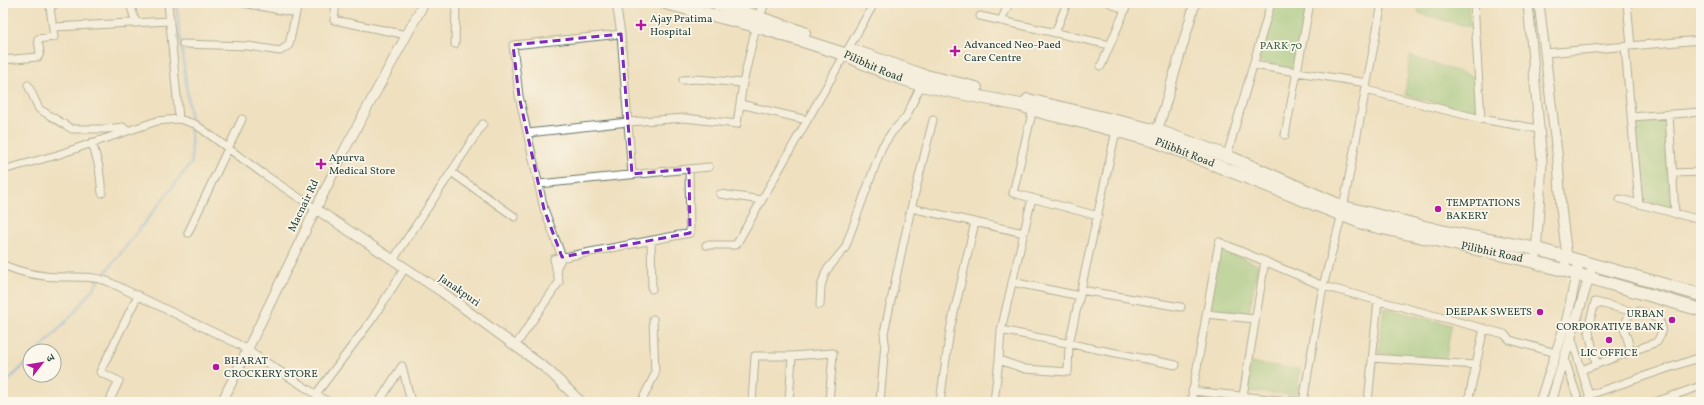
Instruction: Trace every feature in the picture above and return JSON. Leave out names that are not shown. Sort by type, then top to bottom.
[{"type":"highway","name":"Pilibhit Road","points":[[665,3],[758,22],[846,51],[886,73],[921,85],[1033,108],[1045,113],[1116,131],[1156,136],[1225,162],[1342,210],[1365,224],[1535,262],[1701,310]]},
{"type":"highway","points":[[716,3],[758,22]]},
{"type":"highway","points":[[846,51],[922,75],[1156,136]]},
{"type":"highway","points":[[1342,210],[1445,232],[1537,249],[1701,295]]},
{"type":"street","points":[[3,60],[38,57],[40,53],[38,39],[54,37],[54,27],[50,7],[57,3]]},
{"type":"street","points":[[128,3],[131,7],[136,23]]},
{"type":"street","points":[[168,3],[182,120]]},
{"type":"street","points":[[243,3],[296,13]]},
{"type":"street","points":[[183,44],[248,46],[280,51],[290,45],[298,3]]},
{"type":"street","points":[[336,3],[334,20],[407,35]]},
{"type":"street","name":"Macnair Rd","points":[[222,402],[345,149],[424,3]]},
{"type":"street","points":[[455,3],[455,44]]},
{"type":"street","points":[[616,3],[621,34],[632,174]]},
{"type":"street","points":[[528,133],[628,122],[685,118],[737,124],[743,83],[764,3]]},
{"type":"street","points":[[1001,21],[1009,3]]},
{"type":"street","points":[[1055,33],[1067,3]]},
{"type":"street","points":[[1101,66],[1127,6],[1110,3]]},
{"type":"street","points":[[1156,136],[1195,3]]},
{"type":"street","points":[[1225,162],[1270,3]]},
{"type":"street","points":[[1285,135],[1310,3]]},
{"type":"street","points":[[1192,391],[1242,399],[1302,402],[1323,286],[1342,210],[1382,3]]},
{"type":"street","points":[[1474,3],[1481,118]]},
{"type":"street","points":[[1528,3],[1542,162],[1535,262]]},
{"type":"street","points":[[1539,3],[1558,161],[1560,208],[1567,257],[1564,270]]},
{"type":"street","points":[[1627,3],[1631,117],[1639,204]]},
{"type":"street","points":[[706,245],[736,245],[872,7]]},
{"type":"street","points":[[980,16],[1110,45]]},
{"type":"street","points":[[54,27],[170,22]]},
{"type":"street","points":[[562,257],[544,209],[519,96],[513,45],[621,34]]},
{"type":"street","points":[[1545,53],[1701,40]]},
{"type":"street","points":[[1253,65],[1366,87],[1481,118],[1539,129]]},
{"type":"street","points":[[683,80],[696,79],[743,83]]},
{"type":"street","points":[[28,85],[39,109],[72,129],[106,129],[123,127],[126,131]]},
{"type":"street","points":[[820,305],[821,286],[826,271],[845,248],[882,147],[892,132],[906,117],[921,85]]},
{"type":"street","points":[[740,104],[807,120]]},
{"type":"street","points":[[1033,108],[1013,193],[1098,216]]},
{"type":"street","points":[[1631,117],[1701,112]]},
{"type":"street","points":[[1670,114],[1675,214]]},
{"type":"street","points":[[188,233],[242,119]]},
{"type":"street","points":[[3,170],[157,121],[182,120],[195,124],[262,173],[316,209]]},
{"type":"street","points":[[880,402],[885,343],[884,333],[911,208],[933,120]]},
{"type":"street","points":[[393,260],[483,124]]},
{"type":"street","points":[[999,360],[1025,369],[1068,372],[1070,344],[1116,131]]},
{"type":"street","points":[[92,142],[99,167],[102,193]]},
{"type":"street","points":[[539,184],[709,167]]},
{"type":"street","points":[[515,346],[559,282],[554,259],[690,233],[690,169]]},
{"type":"street","points":[[451,172],[515,217]]},
{"type":"street","points":[[1673,173],[1701,172]]},
{"type":"street","points":[[720,194],[762,200]]},
{"type":"street","points":[[994,402],[1001,330],[1032,198]]},
{"type":"street","points":[[1620,199],[1701,220]]},
{"type":"street","points":[[911,208],[1024,232]]},
{"type":"street","name":"Janakpuri","points":[[316,209],[405,268],[548,370],[581,402]]},
{"type":"street","points":[[940,402],[950,330],[975,222]]},
{"type":"street","points":[[651,240],[652,288]]},
{"type":"street","points":[[1190,402],[1219,242],[1323,286],[1484,328],[1504,334],[1510,340],[1556,352]]},
{"type":"street","points":[[1242,399],[1264,261]]},
{"type":"street","points":[[1540,402],[1567,318],[1579,261]]},
{"type":"street","points":[[3,265],[22,273],[42,276],[96,277],[107,281],[236,343],[328,402]]},
{"type":"street","points":[[1551,402],[1572,339],[1593,265]]},
{"type":"street","points":[[316,394],[373,318],[405,268]]},
{"type":"street","points":[[1012,282],[1181,308]]},
{"type":"street","points":[[109,402],[119,381],[100,372],[138,295]]},
{"type":"street","points":[[1368,402],[1378,300]]},
{"type":"street","points":[[1596,363],[1588,328],[1595,302],[1630,312],[1624,328],[1631,351]]},
{"type":"street","points":[[1581,370],[1596,363],[1657,342],[1662,332],[1661,324],[1654,316],[1640,311]]},
{"type":"street","points":[[1206,314],[1255,319]]},
{"type":"street","points":[[641,402],[655,374],[653,318]]},
{"type":"street","points":[[1468,402],[1484,328]]},
{"type":"street","points":[[1001,330],[1176,365]]},
{"type":"street","points":[[1572,339],[1590,398],[1701,357]]},
{"type":"street","points":[[752,402],[755,356],[792,356],[833,353],[829,402]]},
{"type":"street","points":[[789,402],[792,356]]},
{"type":"street","points":[[1372,358],[1476,365]]},
{"type":"street","points":[[1565,360],[1579,402]]},
{"type":"street","points":[[378,402],[402,366],[411,402]]},
{"type":"street","points":[[1655,402],[1701,386]]},
{"type":"highlighted area","points":[[621,34],[632,174],[689,169],[690,233],[562,257],[544,209],[519,96],[513,45]]},
{"type":"green space","name":"PARK 70","points":[[1277,3],[1307,3],[1294,69],[1258,61]]},
{"type":"green space","points":[[1420,3],[1468,3],[1470,27],[1418,13]]},
{"type":"green space","points":[[1410,56],[1474,77],[1476,113],[1405,95]]},
{"type":"green space","points":[[1663,119],[1671,208],[1642,200],[1636,121]]},
{"type":"green space","points":[[1221,249],[1258,265],[1249,312],[1209,310]]},
{"type":"green space","points":[[1384,308],[1451,325],[1446,358],[1378,353]]},
{"type":"green space","points":[[1251,363],[1300,369],[1297,395],[1248,391]]},
{"type":"waterway","points":[[46,343],[73,314],[192,162],[190,115],[176,3]]},
{"type":"waterway","points":[[3,386],[22,367]]},
{"type":"place","name":"Ajay Pratima Hospital","points":[[641,25]]},
{"type":"place","name":"Advanced Neo-Paed Care Centre","points":[[955,51]]},
{"type":"place","name":"Apurva Medical Store","points":[[321,164]]},
{"type":"place","name":"TEMPTATIONS BAKERY","points":[[1438,209]]},
{"type":"place","name":"DEEPAK SWEETS","points":[[1540,312]]},
{"type":"place","name":"URBAN CORPORATIVE BANK","points":[[1672,320]]},
{"type":"place","name":"LIC OFFICE","points":[[1609,340]]},
{"type":"place","name":"BHARAT CROCKERY STORE","points":[[216,367]]}]
